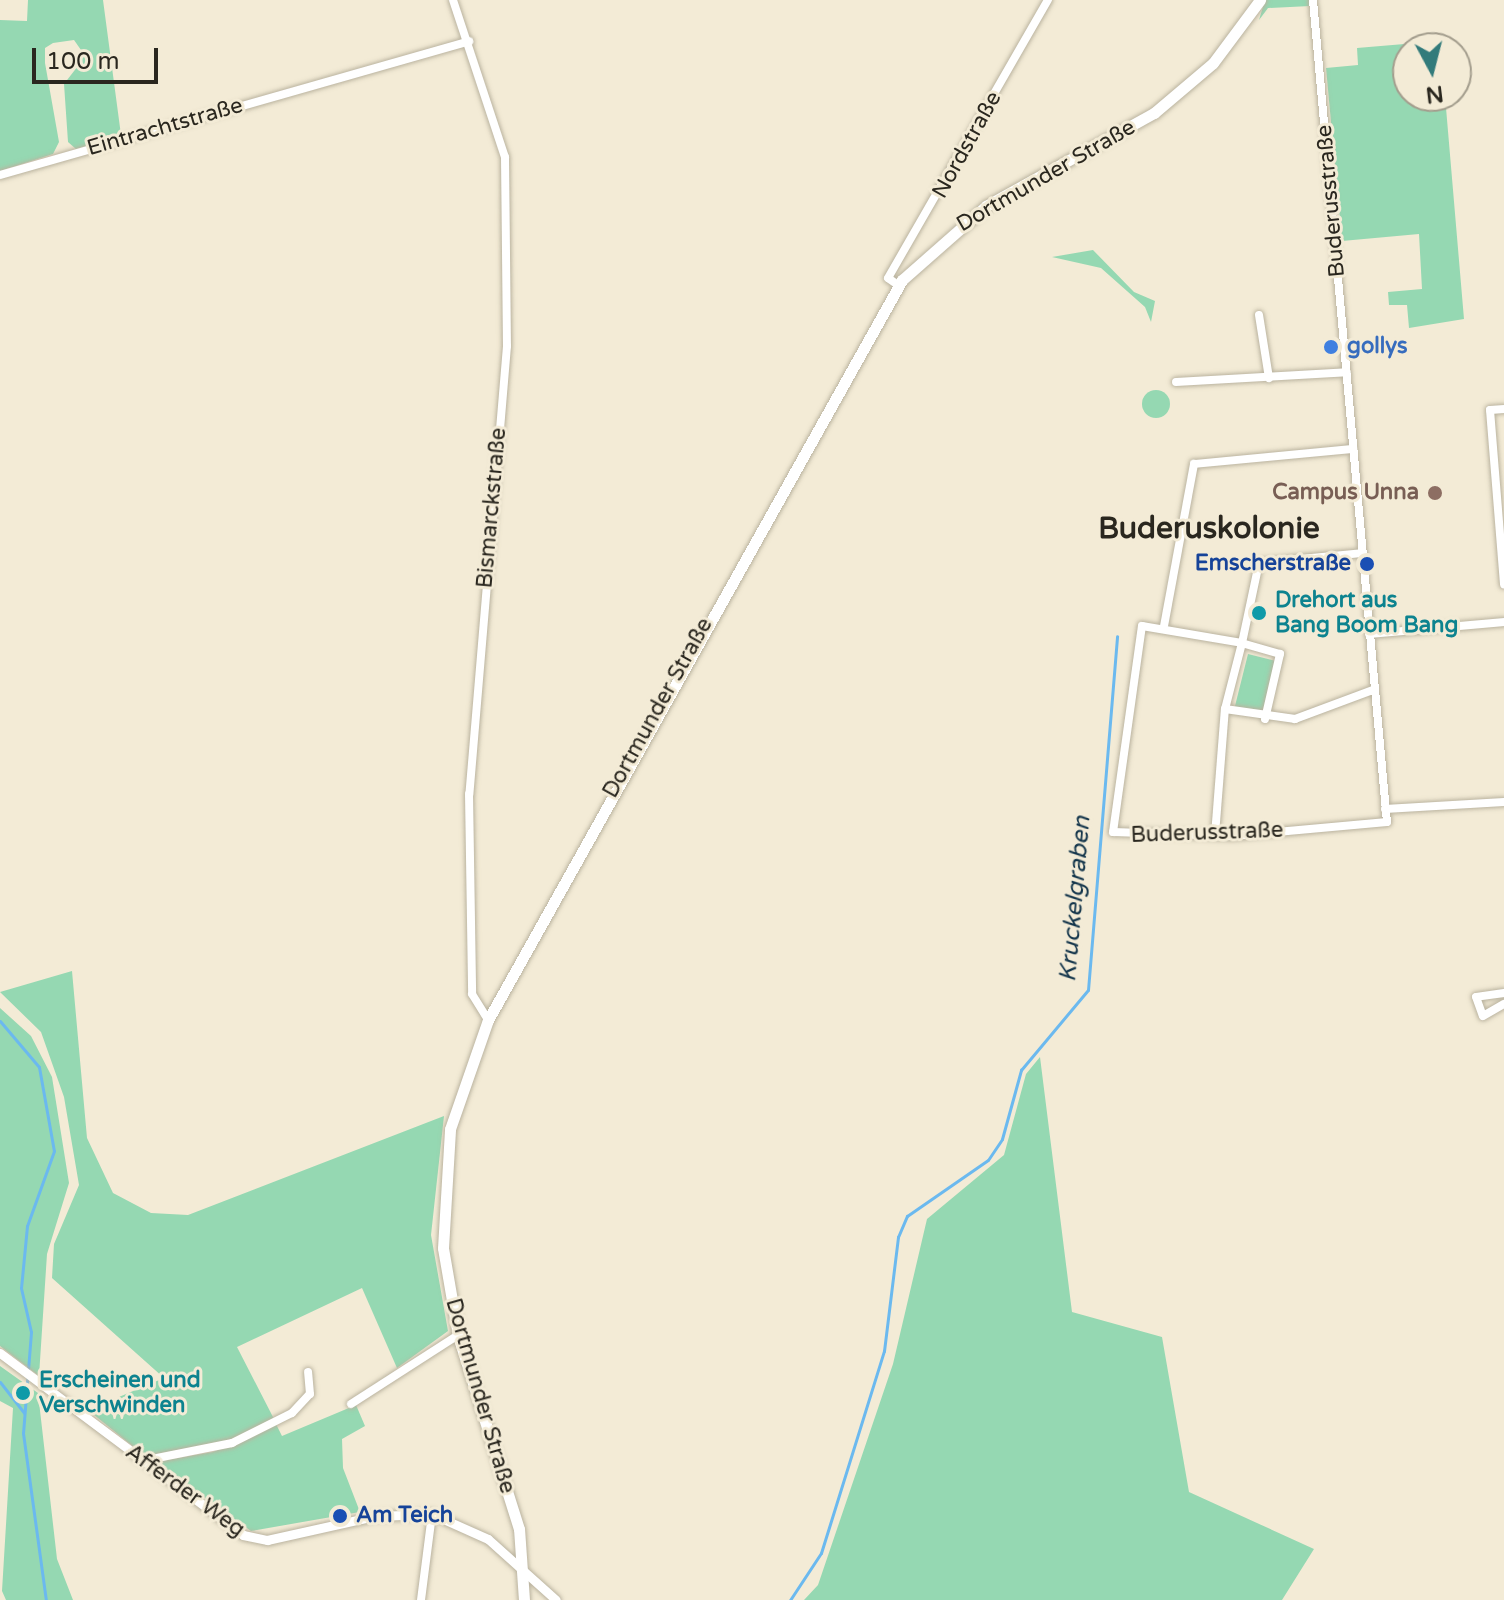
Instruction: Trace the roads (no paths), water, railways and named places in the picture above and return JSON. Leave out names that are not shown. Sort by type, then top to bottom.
[{"type":"main road","name":"Dortmunder Straße","points":[[524,1600],[525,1570],[514,1509],[458,1335],[443,1248],[443,1175],[488,1020],[898,285],[952,229],[1166,103],[1213,63],[1260,0]]},
{"type":"street","name":"Bismarckstraße","points":[[453,0],[505,157],[507,346],[469,794],[472,994],[488,1020]]},
{"type":"street","name":"Nordstraße","points":[[898,285],[888,278],[1048,0]]},
{"type":"street","name":"Buderusstraße","points":[[1164,626],[1142,626],[1113,832],[1215,835],[1387,822],[1313,0]]},
{"type":"street","name":"Eintrachtstraße","points":[[0,175],[469,41]]},
{"type":"street","points":[[1259,315],[1269,378]]},
{"type":"street","points":[[1176,382],[1347,372]]},
{"type":"street","points":[[1504,409],[1490,410],[1504,584]]},
{"type":"street","points":[[1265,719],[1280,654],[1164,626],[1194,464],[1353,449]]},
{"type":"street","points":[[1215,835],[1225,709],[1261,560],[1362,553]]},
{"type":"street","points":[[1369,634],[1504,622]]},
{"type":"street","points":[[1225,709],[1265,719],[1304,717],[1373,690]]},
{"type":"street","points":[[1385,809],[1504,802]]},
{"type":"street","points":[[1504,993],[1476,997],[1483,1016],[1504,1004]]},
{"type":"street","points":[[351,1404],[458,1335]]},
{"type":"street","name":"Afferder Weg","points":[[0,1353],[142,1461],[258,1540],[375,1516],[432,1514],[474,1530],[525,1570],[556,1600]]},
{"type":"street","points":[[142,1461],[232,1443],[292,1413],[310,1394],[308,1372]]},
{"type":"street","points":[[421,1600],[432,1514]]},
{"type":"waterway","name":"Kruckelgraben","points":[[790,1600],[821,1553],[884,1351],[898,1237],[907,1216],[988,1160],[1002,1139],[1021,1070],[1088,990],[1117,636]]},
{"type":"waterway","points":[[0,1021],[39,1067],[54,1151],[27,1226],[21,1288],[31,1332],[23,1433],[46,1600]]},
{"type":"waterway","points":[[0,1382],[24,1413]]},
{"type":"place","name":"gollys","points":[[1331,347]]},
{"type":"place","name":"Campus Unna","points":[[1435,493]]},
{"type":"place","name":"Emscherstraße","points":[[1367,564]]},
{"type":"place","name":"Drehort aus Bang Boom Bang","points":[[1259,613]]},
{"type":"place","name":"Erscheinen und Verschwinden","points":[[23,1393]]},
{"type":"place","name":"Am Teich","points":[[340,1516]]},
{"type":"district","name":"Buderuskolonie","points":[[1209,529]]}]
